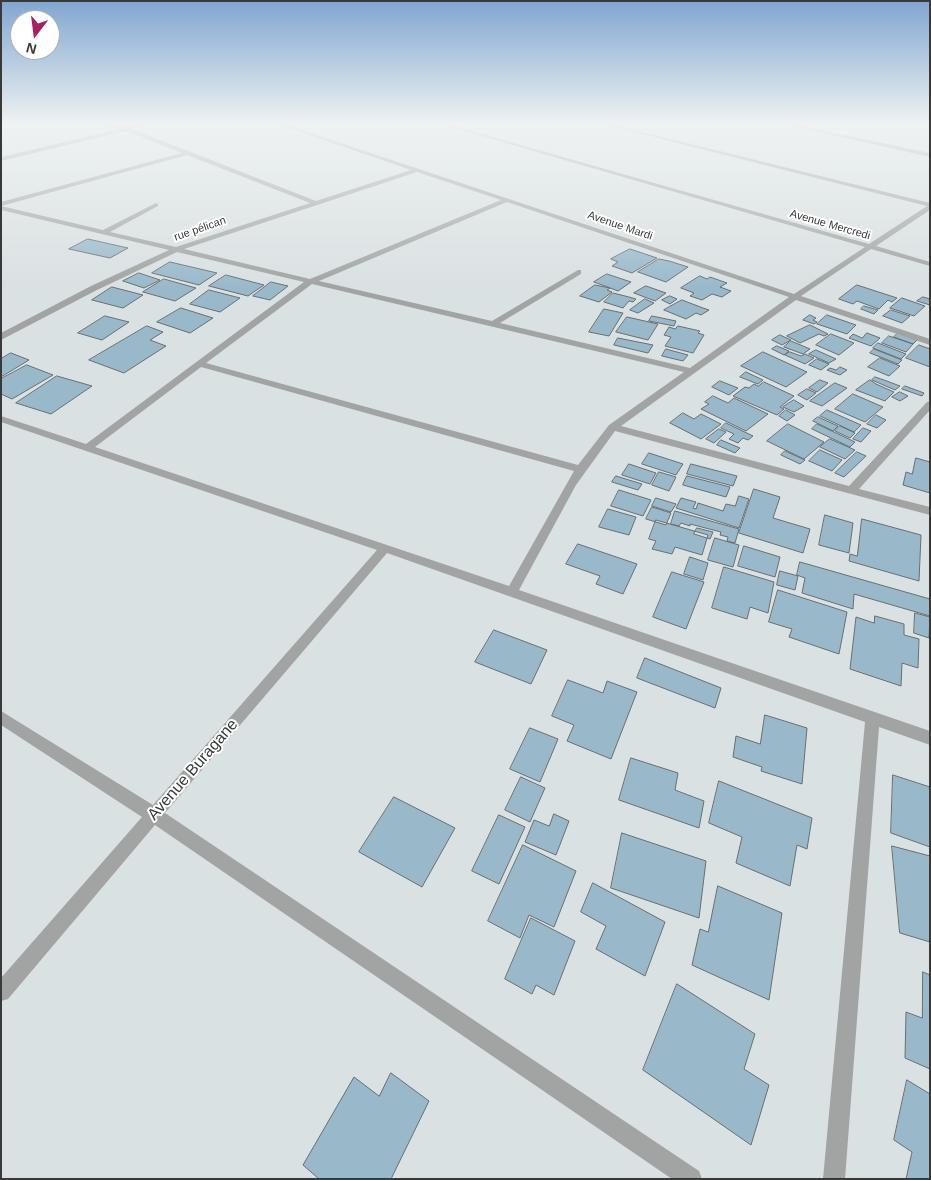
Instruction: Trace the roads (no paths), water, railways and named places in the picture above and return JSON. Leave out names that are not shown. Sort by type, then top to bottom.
[{"type":"street","points":[[1,206],[103,177]]},
{"type":"street","points":[[247,177],[313,202]]},
{"type":"street","name":"rue pélican","points":[[1,337],[177,249],[313,202],[394,177]]},
{"type":"street","name":"Avenue Mardi","points":[[438,177],[930,342]]},
{"type":"street","name":"Avenue Mercredi","points":[[629,177],[930,264]]},
{"type":"street","points":[[815,177],[930,206]]},
{"type":"street","points":[[88,447],[309,282],[507,200]]},
{"type":"street","points":[[104,232],[156,205]]},
{"type":"street","points":[[1,206],[309,282],[691,370]]},
{"type":"street","points":[[512,592],[581,469],[598,443],[613,427],[795,297],[930,206]]},
{"type":"street","points":[[492,325],[578,272]]},
{"type":"street","points":[[199,364],[581,469]]},
{"type":"street","points":[[852,490],[930,404]]},
{"type":"street","points":[[1,419],[384,548],[930,738]]},
{"type":"street","points":[[613,427],[930,511]]},
{"type":"street","name":"Avenue Buragane","points":[[1,992],[384,548]]},
{"type":"street","points":[[1,717],[154,815],[691,1179]]},
{"type":"street","points":[[834,1179],[872,719]]}]
